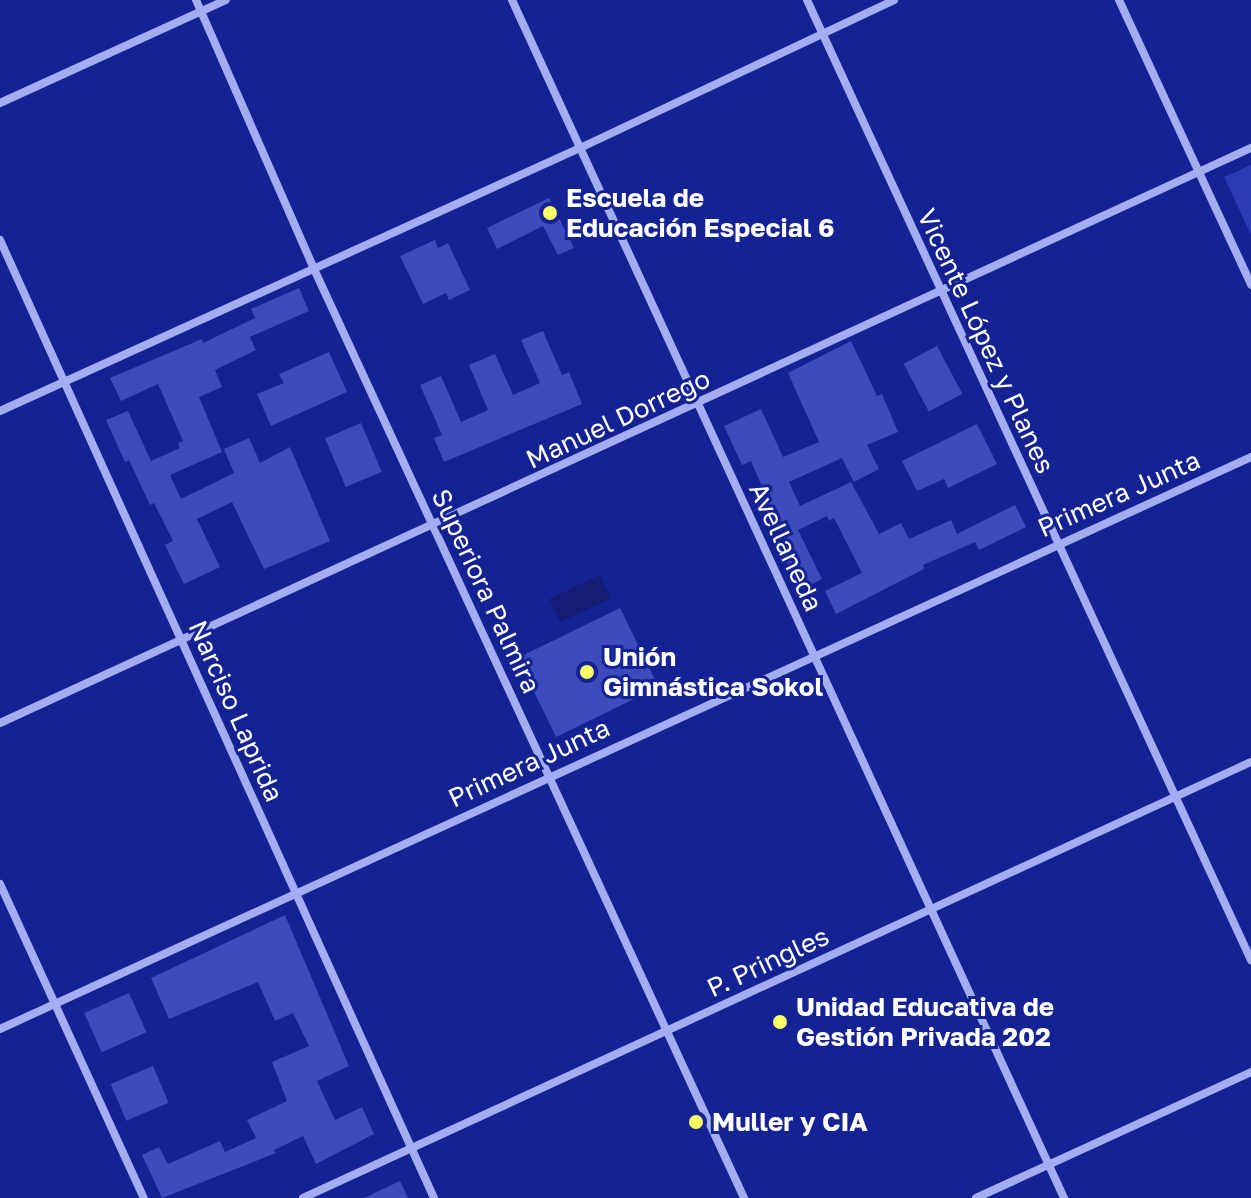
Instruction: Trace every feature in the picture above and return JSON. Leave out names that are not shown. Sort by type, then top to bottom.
[{"type":"street","name":"Superiora Palmira","points":[[196,0],[314,269],[744,1198]]},
{"type":"street","points":[[0,103],[226,0]]},
{"type":"street","name":"Avellaneda","points":[[512,0],[1064,1198]]},
{"type":"street","name":"Vicente López y Planes","points":[[807,0],[1251,960]]},
{"type":"street","points":[[0,411],[580,148],[894,0]]},
{"type":"street","points":[[1119,0],[1251,285]]},
{"type":"street","name":"Manuel Dorrego","points":[[0,723],[181,638],[699,405],[941,289],[1251,148]]},
{"type":"street","name":"Narciso Laprida","points":[[0,240],[434,1198]]},
{"type":"street","name":"Primera Junta","points":[[0,1029],[1251,457]]},
{"type":"street","name":"P. Pringles","points":[[303,1198],[1251,762]]},
{"type":"street","points":[[0,884],[144,1198]]},
{"type":"street","points":[[976,1198],[1251,1072]]},
{"type":"shaded area","points":[[1251,165],[1251,235],[1224,177]]},
{"type":"shaded area","points":[[600,575],[611,599],[560,622],[549,599]]},
{"type":"building","points":[[549,198],[574,248],[558,255],[543,226],[497,249],[487,228]]},
{"type":"building","points":[[435,240],[438,248],[448,243],[470,290],[449,300],[446,293],[423,304],[400,256]]},
{"type":"building","points":[[299,288],[309,311],[250,337],[256,350],[215,370],[222,387],[199,397],[222,452],[170,475],[181,499],[234,473],[224,449],[249,438],[260,463],[290,447],[330,541],[264,569],[232,502],[197,519],[220,567],[184,584],[165,545],[173,541],[154,503],[150,505],[129,460],[125,462],[106,420],[128,411],[151,461],[180,448],[178,443],[183,441],[158,384],[121,401],[110,378],[202,339],[203,343],[255,318],[251,309]]},
{"type":"building","points":[[543,331],[562,375],[569,372],[582,404],[444,462],[434,438],[442,435],[420,385],[441,376],[461,422],[488,410],[469,365],[495,354],[513,395],[540,383],[521,340]]},
{"type":"building","points":[[851,341],[877,396],[882,394],[898,432],[867,445],[879,469],[854,482],[842,458],[789,482],[800,506],[851,482],[879,534],[901,523],[909,539],[951,520],[957,534],[1015,505],[1026,527],[979,550],[975,542],[923,565],[924,569],[836,614],[825,591],[862,573],[834,518],[829,521],[827,516],[798,530],[822,579],[800,590],[781,549],[785,547],[764,502],[768,500],[751,461],[742,465],[724,426],[761,409],[783,457],[819,442],[788,373]]},
{"type":"building","points":[[937,346],[962,394],[929,412],[903,364]]},
{"type":"building","points":[[329,352],[347,392],[271,426],[257,394],[284,383],[279,374]]},
{"type":"building","points":[[361,423],[382,472],[346,487],[325,438]]},
{"type":"building","points":[[977,424],[997,464],[948,488],[944,479],[917,491],[902,461]]},
{"type":"building","name":"Unión Gimnástica Sokol","points":[[620,608],[659,687],[556,737],[518,658]]},
{"type":"building","points":[[285,915],[349,1066],[317,1081],[335,1120],[362,1107],[374,1134],[316,1164],[303,1136],[274,1150],[276,1153],[162,1198],[142,1155],[159,1147],[168,1164],[220,1141],[225,1152],[256,1138],[247,1120],[287,1101],[272,1062],[309,1046],[293,1013],[275,1021],[258,982],[169,1019],[151,978]]},
{"type":"building","points":[[129,993],[146,1032],[102,1052],[84,1013]]},
{"type":"building","points":[[153,1066],[169,1103],[126,1121],[111,1084]]},
{"type":"building","points":[[400,1181],[408,1198],[364,1198]]},
{"type":"place","name":"Escuela de Educación Especial 6","points":[[550,213]]},
{"type":"place","name":"Unión Gimnástica Sokol","points":[[587,672]]},
{"type":"place","name":"Unidad Educativa de Gestión Privada 202","points":[[780,1022]]},
{"type":"place","name":"Muller y CIA","points":[[696,1122]]}]
